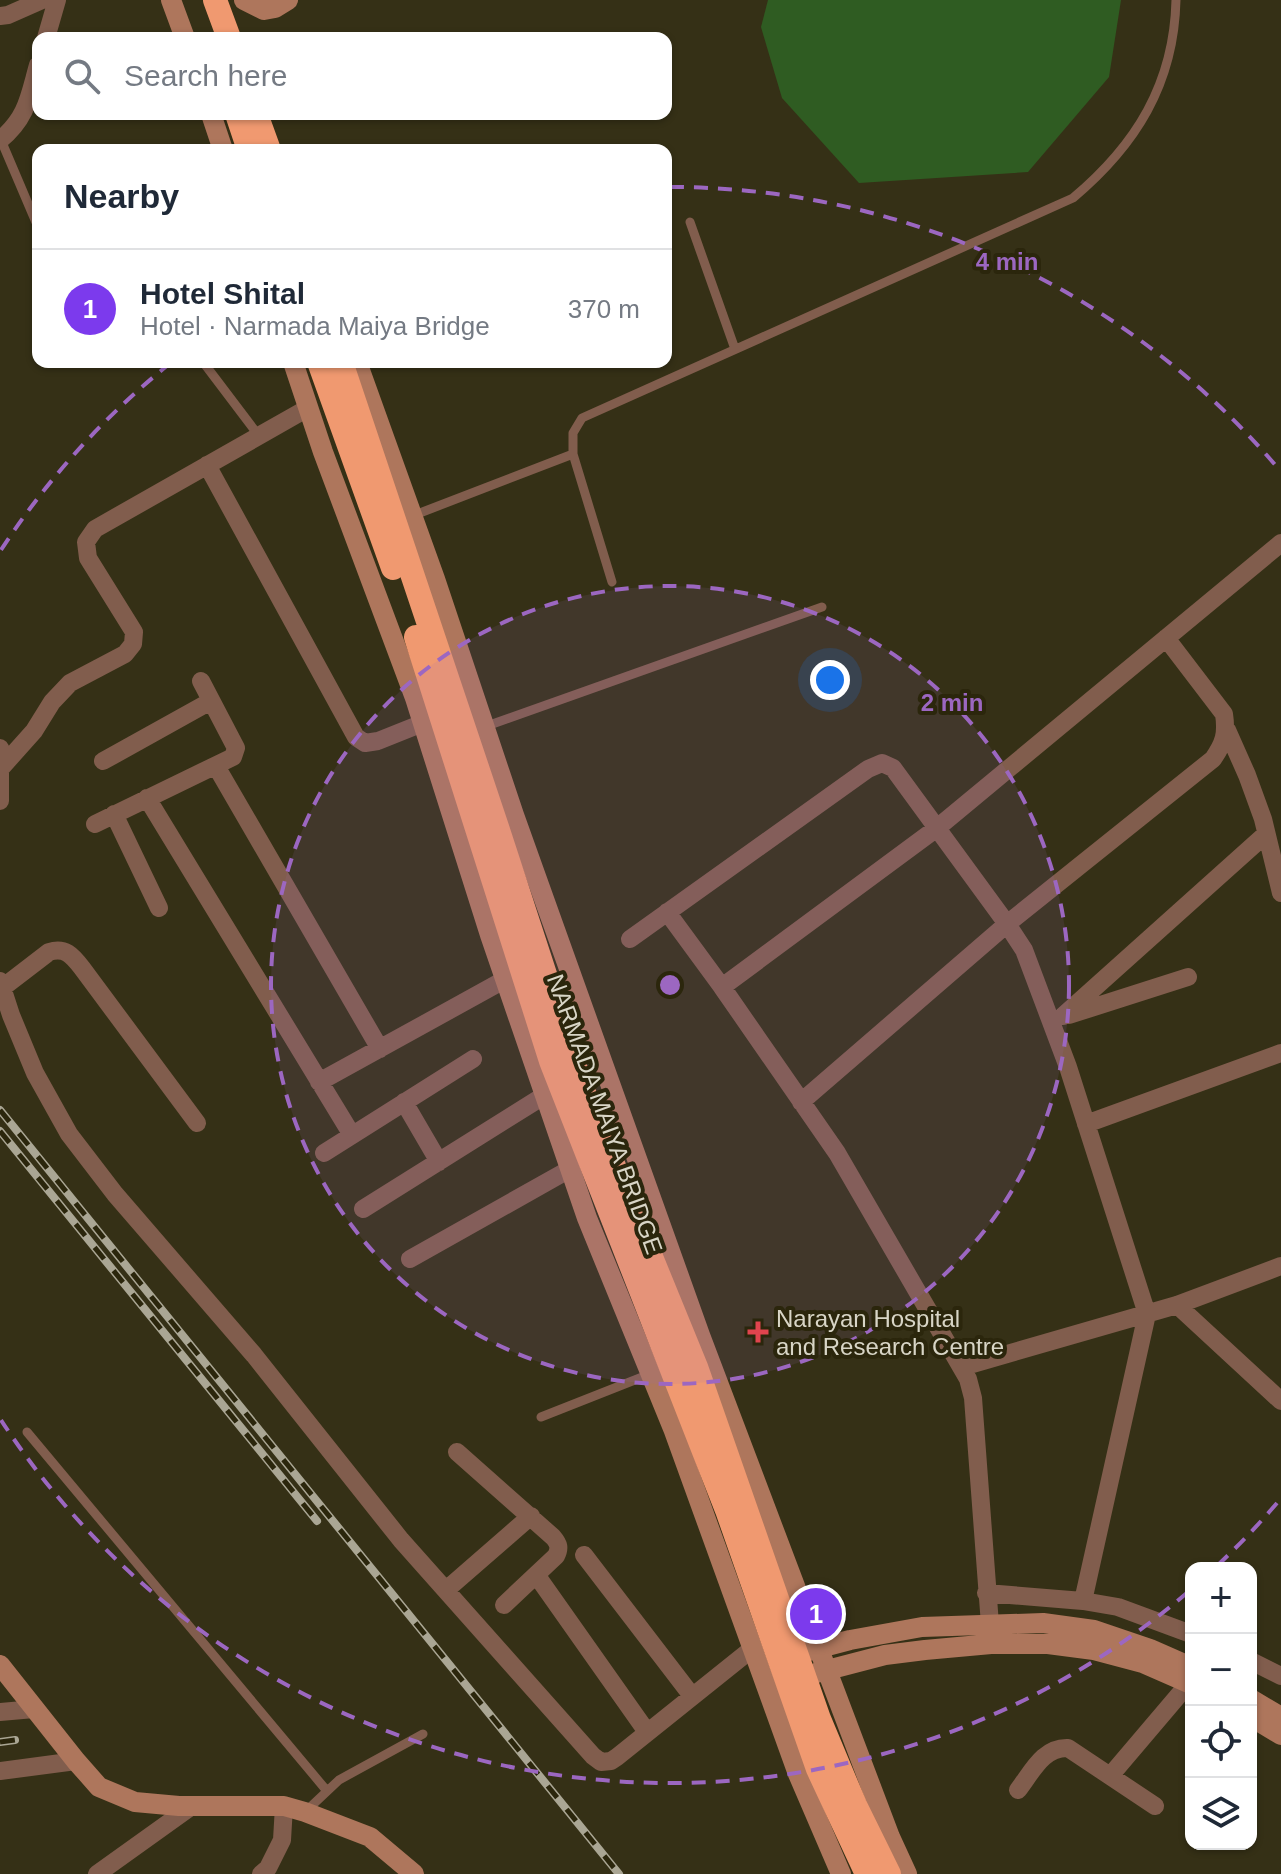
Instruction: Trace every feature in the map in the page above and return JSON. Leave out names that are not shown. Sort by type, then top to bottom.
[{"type":"highway","points":[[199,0],[210,32]]},
{"type":"highway","points":[[215,0],[227,32]]},
{"type":"highway","points":[[239,120],[247,144]]},
{"type":"highway","points":[[258,120],[267,144]]},
{"type":"highway","name":"NARMADA MAIYA BRIDGE","points":[[321,368],[405,602],[551,1061],[727,1510],[818,1769],[867,1874]]},
{"type":"highway","points":[[343,368],[582,1088],[696,1367],[819,1719],[855,1805],[889,1874]]},
{"type":"street","points":[[0,16],[42,0]]},
{"type":"street","points":[[48,32],[57,0]]},
{"type":"street","points":[[171,0],[183,32]]},
{"type":"street","points":[[226,0],[237,32]]},
{"type":"street","points":[[247,0],[264,10],[288,0]]},
{"type":"street","points":[[0,140],[14,128],[24,112],[32,85]]},
{"type":"street","points":[[213,120],[221,144]]},
{"type":"street","points":[[269,120],[278,144]]},
{"type":"street","points":[[295,368],[423,723],[587,1218],[674,1431],[798,1774],[841,1874]]},
{"type":"street","points":[[359,368],[514,815],[700,1335],[826,1671],[907,1874]]},
{"type":"street","points":[[1,768],[70,683],[125,654],[133,644],[134,632],[88,558],[86,542],[95,529],[308,408]]},
{"type":"street","points":[[207,465],[356,737],[365,743],[378,741],[423,723]]},
{"type":"street","points":[[722,987],[937,828],[1281,543]]},
{"type":"street","points":[[1166,638],[1224,714],[1227,730],[1247,775],[1266,834],[1281,893]]},
{"type":"street","points":[[95,824],[233,757],[236,748],[201,681]]},
{"type":"street","points":[[103,761],[211,701]]},
{"type":"street","points":[[801,1102],[1007,924],[1213,759],[1224,744],[1227,730]]},
{"type":"street","points":[[0,748],[0,801]]},
{"type":"street","points":[[630,939],[868,769],[882,763],[893,768],[1007,924],[1024,950],[1057,1018],[1086,1124],[1147,1314],[1083,1601]]},
{"type":"street","points":[[216,766],[380,1049]]},
{"type":"street","points":[[147,798],[352,1135]]},
{"type":"street","points":[[114,814],[159,908]]},
{"type":"street","points":[[1057,1018],[1266,834]]},
{"type":"street","points":[[667,912],[837,1153],[968,1379],[973,1398],[991,1634]]},
{"type":"street","points":[[197,1123],[82,968],[66,951],[58,949],[49,952],[1,985],[35,1073],[69,1134],[115,1194],[254,1355],[401,1540],[601,1762],[611,1761],[692,1696],[755,1654],[818,1649],[922,1627],[1094,1650],[1185,1676]]},
{"type":"street","points":[[1057,1018],[1188,977]]},
{"type":"street","points":[[319,1082],[506,979]]},
{"type":"street","points":[[1086,1124],[1281,1053]]},
{"type":"street","points":[[324,1153],[473,1059]]},
{"type":"street","points":[[363,1209],[545,1095]]},
{"type":"street","points":[[404,1102],[439,1162]]},
{"type":"street","points":[[410,1259],[570,1169]]},
{"type":"street","points":[[962,1367],[1177,1305],[1281,1266]]},
{"type":"street","points":[[1177,1305],[1281,1401]]},
{"type":"street","points":[[457,1452],[559,1544],[556,1556],[504,1605]]},
{"type":"street","points":[[446,1590],[531,1516]]},
{"type":"street","points":[[584,1555],[692,1696]]},
{"type":"street","points":[[537,1576],[647,1732]]},
{"type":"street","points":[[986,1593],[1118,1607],[1185,1632]]},
{"type":"street","points":[[766,1685],[885,1655],[991,1634]]},
{"type":"street","points":[[1257,1664],[1281,1676]]},
{"type":"street","points":[[0,1665],[99,1787],[135,1802],[192,1806],[284,1806],[370,1837],[414,1874]]},
{"type":"street","points":[[1110,1776],[1185,1684]]},
{"type":"street","points":[[1257,1703],[1281,1717]]},
{"type":"street","points":[[0,1712],[34,1709]]},
{"type":"street","points":[[1257,1721],[1281,1735]]},
{"type":"street","points":[[1018,1790],[1046,1754],[1068,1748],[1155,1806]]},
{"type":"street","points":[[0,1771],[76,1761]]},
{"type":"street","points":[[97,1874],[192,1806]]},
{"type":"street","points":[[261,1874],[268,1868],[282,1840],[284,1806]]},
{"type":"lane","points":[[612,582],[573,454],[573,433],[582,418],[1073,198],[1116,157],[1151,105],[1168,62],[1176,0]]},
{"type":"lane","points":[[0,140],[32,213]]},
{"type":"lane","points":[[690,222],[735,349]]},
{"type":"lane","points":[[208,368],[259,436]]},
{"type":"lane","points":[[412,516],[573,454]]},
{"type":"lane","points":[[484,727],[822,607]]},
{"type":"lane","points":[[541,1417],[651,1374]]},
{"type":"lane","points":[[27,1432],[327,1791]]},
{"type":"lane","points":[[305,1812],[339,1780],[423,1734]]},
{"type":"green space","points":[[768,0],[1121,0],[1109,77],[1028,172],[859,183],[782,98],[761,27]]},
{"type":"railway","points":[[0,1110],[619,1874]]},
{"type":"railway","points":[[0,1131],[317,1521]]},
{"type":"railway","points":[[0,1742],[15,1740]]},
{"type":"place","name":"Narayan Hospital and Research Centre","points":[[758,1332]]},
{"type":"place","name":"Hotel Shital","points":[[816,1614]]}]
